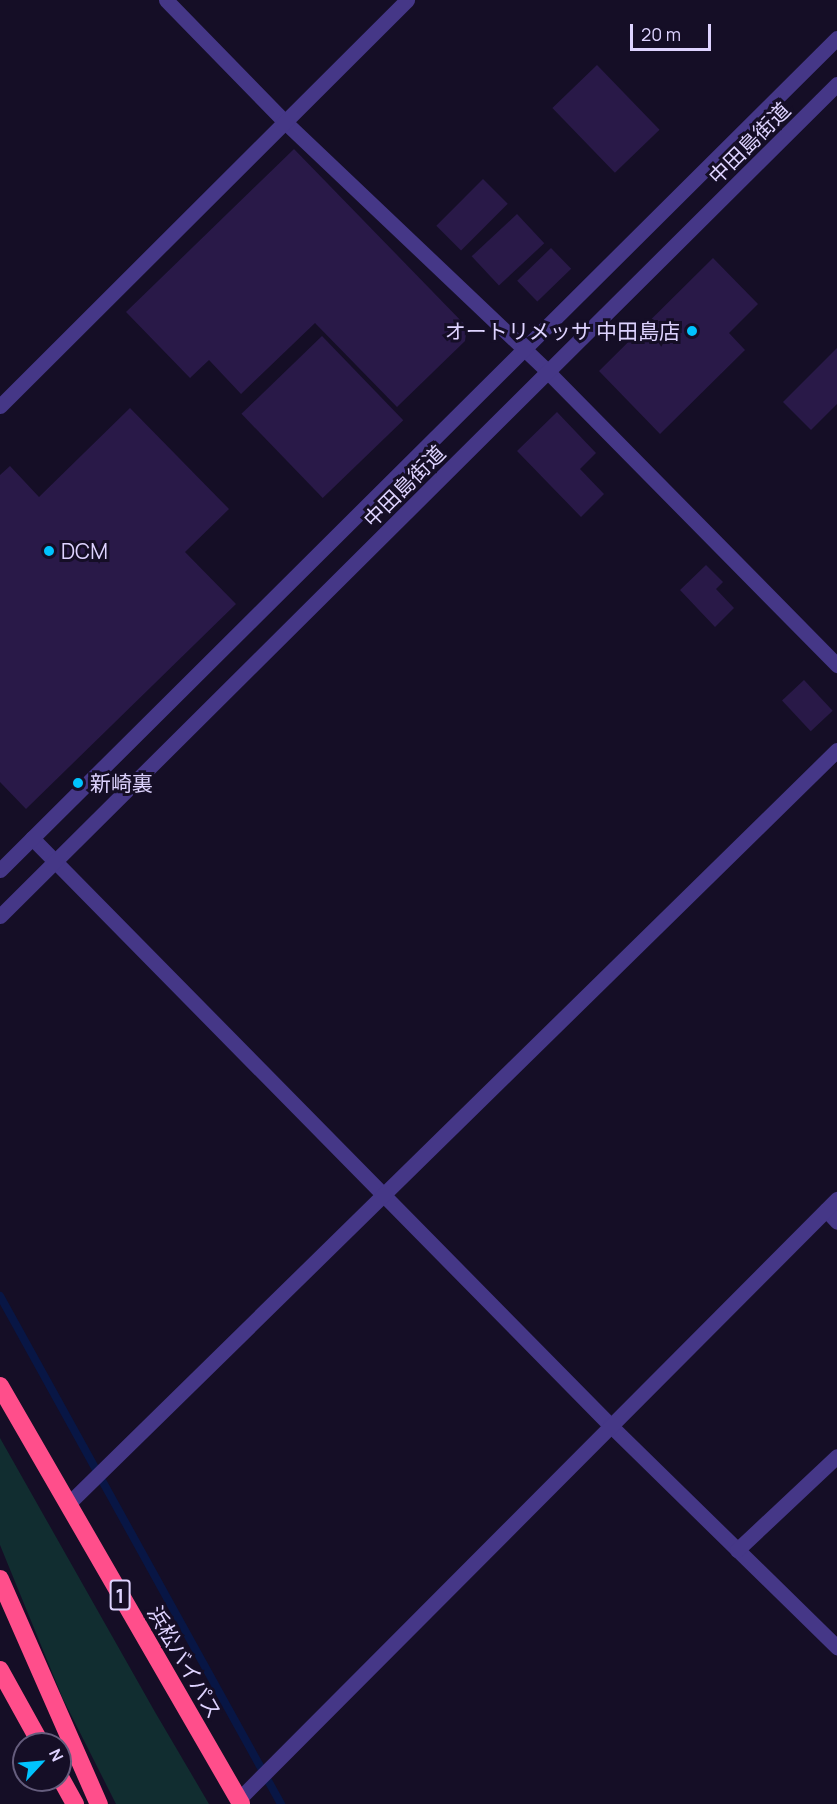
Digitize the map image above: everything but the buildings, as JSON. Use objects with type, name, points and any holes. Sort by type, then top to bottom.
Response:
[{"type":"highway","name":"浜松バイパス","points":[[0,1386],[243,1797]]},
{"type":"highway","points":[[0,1579],[99,1804]]},
{"type":"highway","points":[[0,1670],[34,1732]]},
{"type":"street","points":[[166,0],[285,122],[548,372],[837,665]]},
{"type":"street","points":[[0,406],[407,0]]},
{"type":"street","name":"中田島街道","points":[[0,870],[837,38]]},
{"type":"street","name":"中田島街道","points":[[0,916],[837,84]]},
{"type":"street","points":[[68,1504],[837,750]]},
{"type":"street","points":[[32,838],[610,1425],[837,1647]]},
{"type":"street","points":[[243,1797],[831,1205],[837,1222]]},
{"type":"street","points":[[737,1550],[837,1456]]},
{"type":"green space","points":[[0,1438],[209,1804],[116,1804],[63,1699],[0,1545]]},
{"type":"waterway","points":[[0,1296],[281,1804]]},
{"type":"place","name":"オートリメッサ 中田島店","points":[[692,331]]},
{"type":"place","name":"DCM","points":[[49,551]]},
{"type":"place","name":"新崎裏","points":[[78,783]]}]
